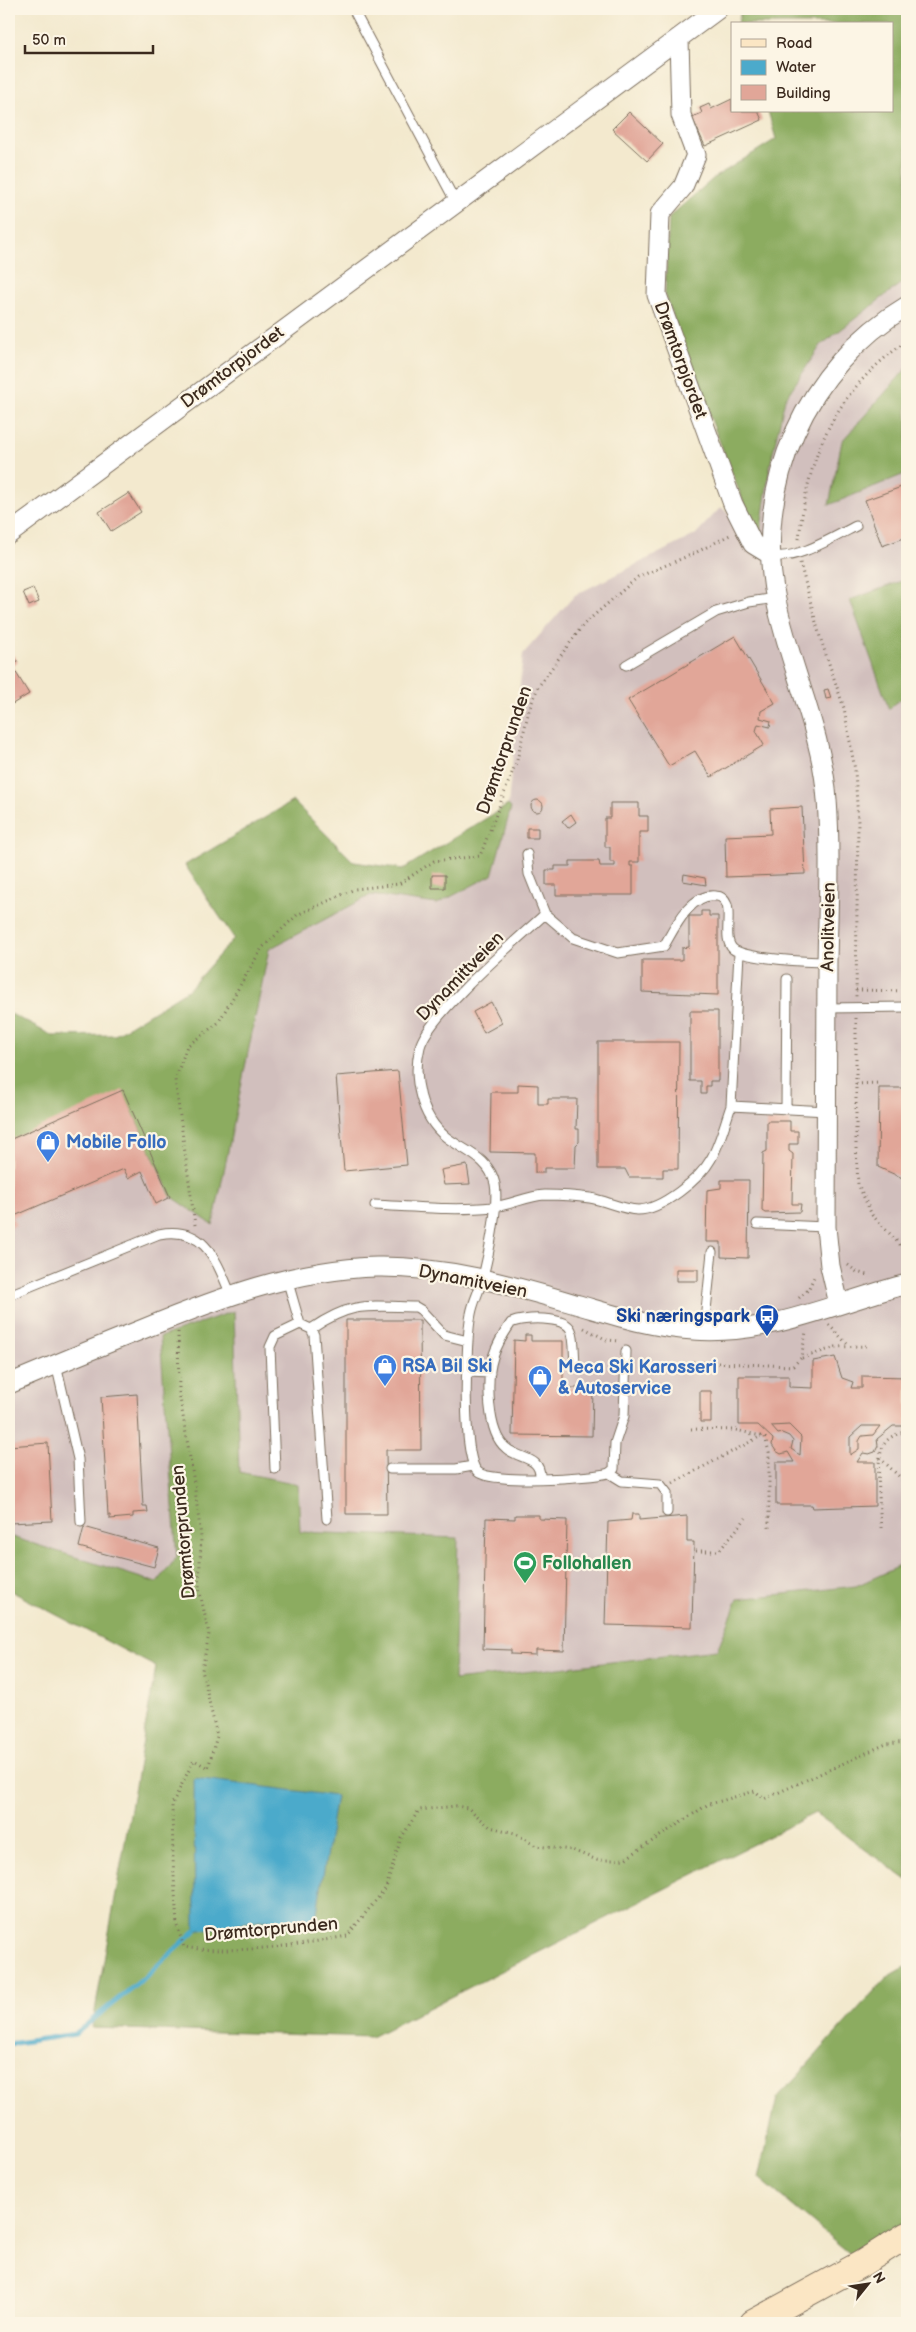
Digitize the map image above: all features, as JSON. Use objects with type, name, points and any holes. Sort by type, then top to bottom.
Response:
[{"type":"main road","points":[[753,2323],[853,2269],[907,2235]]},
{"type":"street","name":"Drømtorpjordet","points":[[9,534],[455,201],[718,9]]},
{"type":"street","name":"Drømtorpjordet","points":[[679,39],[681,115],[696,155],[683,187],[660,214],[657,295],[733,504],[753,544],[771,555]]},
{"type":"street","name":"Anolitveien","points":[[839,1304],[829,1260],[826,1227],[828,824],[824,771],[807,699],[776,598],[771,555],[773,517],[780,473],[792,437],[807,406],[824,380],[849,352],[876,328],[907,306]]},
{"type":"street","name":"Dynamitveien","points":[[9,1384],[177,1314],[287,1278],[332,1270],[378,1267],[433,1270],[482,1279],[649,1324],[704,1330],[804,1324],[839,1304],[907,1284]]},
{"type":"lane","points":[[353,9],[455,201]]},
{"type":"lane","points":[[771,555],[781,558],[799,553],[856,526]]},
{"type":"lane","points":[[626,665],[716,612],[749,602],[776,598]]},
{"type":"lane","points":[[527,854],[529,874],[545,914],[573,938],[618,953],[664,946],[691,906],[700,899],[717,896],[723,898],[727,906],[729,944],[739,953],[755,957],[827,962]]},
{"type":"lane","name":"Dynamittveien","points":[[473,1466],[468,1438],[468,1342],[471,1313],[482,1279],[496,1207],[494,1181],[483,1161],[447,1137],[428,1116],[417,1080],[420,1047],[425,1035],[448,1007],[545,914]]},
{"type":"lane","points":[[375,1205],[472,1209],[496,1207],[545,1195],[591,1198],[620,1207],[638,1210],[660,1205],[705,1167],[711,1159],[731,1106],[739,953]]},
{"type":"lane","points":[[786,1108],[787,979]]},
{"type":"lane","points":[[828,1008],[907,1007]]},
{"type":"lane","points":[[731,1106],[827,1111]]},
{"type":"lane","points":[[757,1224],[826,1227]]},
{"type":"lane","points":[[9,1295],[159,1234],[180,1232],[196,1238],[213,1256],[231,1295]]},
{"type":"lane","points":[[704,1330],[712,1252]]},
{"type":"lane","points":[[287,1278],[300,1324],[311,1329]]},
{"type":"lane","points":[[311,1329],[347,1309],[360,1306],[416,1306],[444,1335],[468,1342]]},
{"type":"lane","points":[[540,1478],[538,1465],[532,1460],[505,1448],[495,1436],[490,1416],[490,1373],[493,1358],[503,1335],[511,1323],[530,1318],[568,1326],[571,1331],[574,1365]]},
{"type":"lane","points":[[275,1469],[270,1347],[276,1336],[300,1324]]},
{"type":"lane","points":[[311,1329],[314,1340],[327,1519]]},
{"type":"lane","points":[[609,1474],[614,1469],[615,1443],[624,1416],[626,1346]]},
{"type":"lane","points":[[56,1364],[78,1459],[82,1522]]},
{"type":"lane","points":[[468,1372],[490,1373]]},
{"type":"lane","points":[[390,1469],[456,1469],[473,1466],[477,1472],[485,1476],[511,1479],[609,1474],[622,1481],[655,1483],[664,1488],[667,1493],[667,1512]]},
{"type":"path","points":[[907,341],[881,361],[857,386],[838,412],[824,436],[807,484],[802,506],[799,553],[818,631],[844,708],[855,770],[858,822],[856,990],[858,1184],[872,1215],[907,1252]]},
{"type":"path","name":"Drømtorprunden","points":[[196,1238],[190,1180],[175,1080],[187,1046],[218,1023],[262,948],[297,916],[355,889],[399,884],[434,861],[480,856],[518,760],[529,710],[538,687],[583,625],[638,577],[695,553],[744,527]]},
{"type":"path","points":[[856,990],[907,991]]},
{"type":"path","points":[[856,1084],[879,1084]]},
{"type":"path","name":"Drømtorprunden","points":[[177,1314],[179,1392],[201,1537],[199,1588],[209,1634],[202,1670],[217,1736],[208,1768],[194,1760],[172,1804],[172,1859],[177,1926],[184,1947],[206,1951],[309,1943],[347,1936],[386,1888],[401,1838],[419,1810],[456,1806],[468,1808],[490,1828],[515,1833],[536,1846],[572,1850],[597,1860],[625,1859],[707,1805],[755,1791],[764,1799],[886,1744],[907,1742]]},
{"type":"path","points":[[693,1362],[788,1366],[797,1364],[801,1358],[804,1324]]},
{"type":"path","points":[[829,1325],[849,1346]]},
{"type":"path","points":[[568,1326],[592,1331],[607,1340],[626,1346]]},
{"type":"path","points":[[801,1358],[815,1352],[849,1346],[866,1346]]},
{"type":"path","points":[[691,1429],[736,1430],[763,1435]]},
{"type":"path","points":[[880,1528],[880,1458],[887,1440],[900,1433],[907,1432]]},
{"type":"path","points":[[664,1488],[763,1435]]},
{"type":"path","points":[[763,1435],[769,1452],[769,1529]]},
{"type":"path","points":[[880,1458],[907,1484]]},
{"type":"path","points":[[696,1551],[719,1551],[746,1518]]},
{"type":"shaded area","name":"Ski næringspark","points":[[907,282],[907,1563],[856,1586],[738,1599],[717,1650],[454,1680],[458,1538],[300,1532],[298,1485],[239,1472],[234,1311],[160,1337],[177,1557],[157,1584],[9,1536],[9,1141],[123,1091],[171,1196],[213,1224],[269,949],[371,895],[437,904],[492,875],[511,809],[508,805],[523,654],[575,595],[695,535],[721,507],[758,542],[770,466],[785,399],[821,345],[900,284]]},
{"type":"green space","points":[[741,9],[907,9],[907,282],[900,284],[821,345],[785,399],[770,466],[759,542],[687,358],[665,294],[669,217],[715,177],[776,139],[768,112],[894,112],[894,22],[738,22]]},
{"type":"green space","points":[[907,368],[907,473],[829,505],[842,441]]},
{"type":"green space","points":[[907,579],[907,693],[889,709],[850,600]]},
{"type":"green space","points":[[293,801],[354,862],[403,869],[508,805],[511,808],[492,875],[437,904],[371,895],[269,949],[213,1225],[171,1196],[123,1091],[9,1141],[9,1013],[53,1036],[115,1035],[189,989],[234,938],[185,865]]},
{"type":"green space","points":[[234,1311],[239,1472],[298,1484],[300,1532],[458,1538],[454,1680],[717,1650],[738,1599],[856,1586],[907,1563],[907,1880],[815,1813],[371,2037],[92,2028],[156,1667],[9,1590],[9,1536],[157,1583],[177,1557],[160,1337]]},
{"type":"green space","points":[[907,1966],[907,2245],[866,2267],[759,2178],[777,2098],[886,1978]]},
{"type":"water","points":[[194,1778],[336,1796],[315,1925],[259,1920],[195,1931]]},
{"type":"building","points":[[731,99],[731,112],[758,112],[762,120],[705,146],[692,117],[702,113],[700,108],[709,104],[711,109]]},
{"type":"building","points":[[629,112],[663,144],[647,161],[612,129]]},
{"type":"building","points":[[907,485],[907,537],[882,546],[865,500]]},
{"type":"building","points":[[129,493],[141,512],[111,531],[99,512]]},
{"type":"building","points":[[33,588],[39,602],[29,606],[23,592]]},
{"type":"building","points":[[735,636],[775,703],[761,711],[760,718],[771,721],[770,727],[758,724],[756,731],[764,745],[711,777],[695,751],[669,766],[628,700]]},
{"type":"building","points":[[13,655],[18,662],[12,666],[29,694],[9,706],[9,658]]},
{"type":"building","points":[[828,689],[831,698],[826,699],[824,690]]},
{"type":"building","points":[[535,800],[539,800],[543,806],[539,812],[535,812],[531,808],[531,804]]},
{"type":"building","points":[[610,803],[639,803],[639,816],[648,816],[648,832],[639,832],[639,862],[630,862],[630,866],[633,866],[633,895],[556,895],[556,885],[546,885],[546,870],[555,870],[555,866],[570,866],[570,861],[599,861],[600,866],[615,866],[615,862],[610,862],[610,847],[605,847],[605,818],[610,818]]},
{"type":"building","points":[[802,807],[805,874],[726,877],[725,836],[771,834],[770,809]]},
{"type":"building","points":[[571,814],[576,822],[568,828],[562,821]]},
{"type":"building","points":[[527,828],[538,828],[538,838],[527,838]]},
{"type":"building","points":[[684,874],[705,878],[706,885],[683,881]]},
{"type":"building","points":[[432,875],[445,875],[445,888],[432,888]]},
{"type":"building","points":[[701,911],[709,911],[709,916],[718,916],[718,995],[642,992],[642,960],[682,960],[682,948],[689,947],[689,916],[701,916]]},
{"type":"building","points":[[491,1002],[502,1023],[484,1033],[473,1012]]},
{"type":"building","points":[[690,1011],[718,1011],[718,1081],[710,1081],[710,1086],[706,1086],[706,1094],[701,1094],[701,1081],[690,1081]]},
{"type":"building","points":[[598,1042],[679,1042],[678,1169],[663,1169],[663,1177],[629,1177],[625,1169],[598,1169]]},
{"type":"building","points":[[398,1071],[407,1165],[344,1171],[336,1076]]},
{"type":"building","points":[[518,1084],[538,1085],[538,1104],[548,1104],[548,1099],[577,1099],[576,1129],[579,1129],[579,1142],[576,1145],[575,1168],[544,1168],[544,1173],[535,1173],[535,1153],[490,1152],[491,1092],[518,1092]]},
{"type":"building","points":[[879,1088],[907,1088],[907,1180],[878,1167]]},
{"type":"building","points":[[123,1090],[170,1197],[156,1204],[142,1171],[128,1178],[124,1169],[12,1217],[16,1225],[9,1228],[9,1140]]},
{"type":"building","points":[[767,1121],[790,1121],[790,1131],[798,1131],[798,1144],[789,1144],[789,1151],[793,1154],[792,1204],[801,1204],[800,1212],[765,1213],[762,1211],[763,1153],[767,1151]]},
{"type":"building","points":[[467,1165],[470,1184],[444,1185],[441,1170]]},
{"type":"building","points":[[721,1180],[749,1180],[748,1258],[721,1257],[721,1242],[706,1242],[707,1190],[721,1188]]},
{"type":"building","points":[[676,1269],[698,1269],[698,1281],[676,1281]]},
{"type":"building","points":[[346,1320],[420,1320],[421,1450],[386,1450],[387,1514],[346,1514]]},
{"type":"building","points":[[525,1335],[531,1335],[531,1341],[563,1341],[563,1388],[593,1388],[592,1436],[512,1435],[514,1340],[525,1341]]},
{"type":"building","points":[[835,1357],[842,1378],[853,1382],[851,1388],[862,1388],[862,1376],[907,1377],[907,1426],[893,1426],[877,1439],[878,1446],[875,1452],[863,1453],[857,1462],[875,1462],[875,1506],[813,1508],[812,1505],[776,1505],[776,1462],[794,1462],[788,1452],[781,1454],[776,1451],[772,1445],[773,1439],[758,1425],[739,1425],[739,1376],[789,1376],[789,1387],[813,1388],[813,1361]],"holes":[[[789,1425],[801,1437],[800,1455],[791,1449],[793,1441],[789,1436],[782,1433],[778,1434],[771,1426]],[[862,1426],[880,1426],[873,1435],[862,1436],[859,1441],[859,1449],[850,1455],[850,1437]]]},
{"type":"building","points":[[700,1391],[711,1391],[711,1422],[700,1422]]},
{"type":"building","points":[[137,1394],[143,1506],[147,1506],[148,1512],[133,1513],[133,1517],[110,1519],[110,1515],[108,1515],[101,1397]]},
{"type":"building","points":[[48,1443],[52,1521],[9,1523],[9,1446]]},
{"type":"building","points":[[632,1514],[639,1514],[639,1520],[687,1516],[687,1542],[694,1542],[692,1627],[605,1625],[608,1522],[631,1520]]},
{"type":"building","name":"Follohallen","points":[[515,1515],[539,1515],[539,1519],[567,1520],[564,1651],[536,1650],[536,1655],[511,1654],[511,1650],[483,1649],[486,1518],[515,1519]]},
{"type":"building","points":[[84,1527],[159,1548],[154,1567],[79,1547]]},
{"type":"waterway","points":[[9,2044],[75,2034],[143,1979],[195,1931]]},
{"type":"place","name":"Mobile Follo","points":[[48,1163]]},
{"type":"place","name":"Ski næringspark","points":[[767,1337]]},
{"type":"place","name":"RSA Bil Ski","points":[[385,1387]]},
{"type":"place","name":"Meca Ski Karosseri & Autoservice","points":[[540,1398]]},
{"type":"place","name":"Follohallen","points":[[525,1584]]}]
